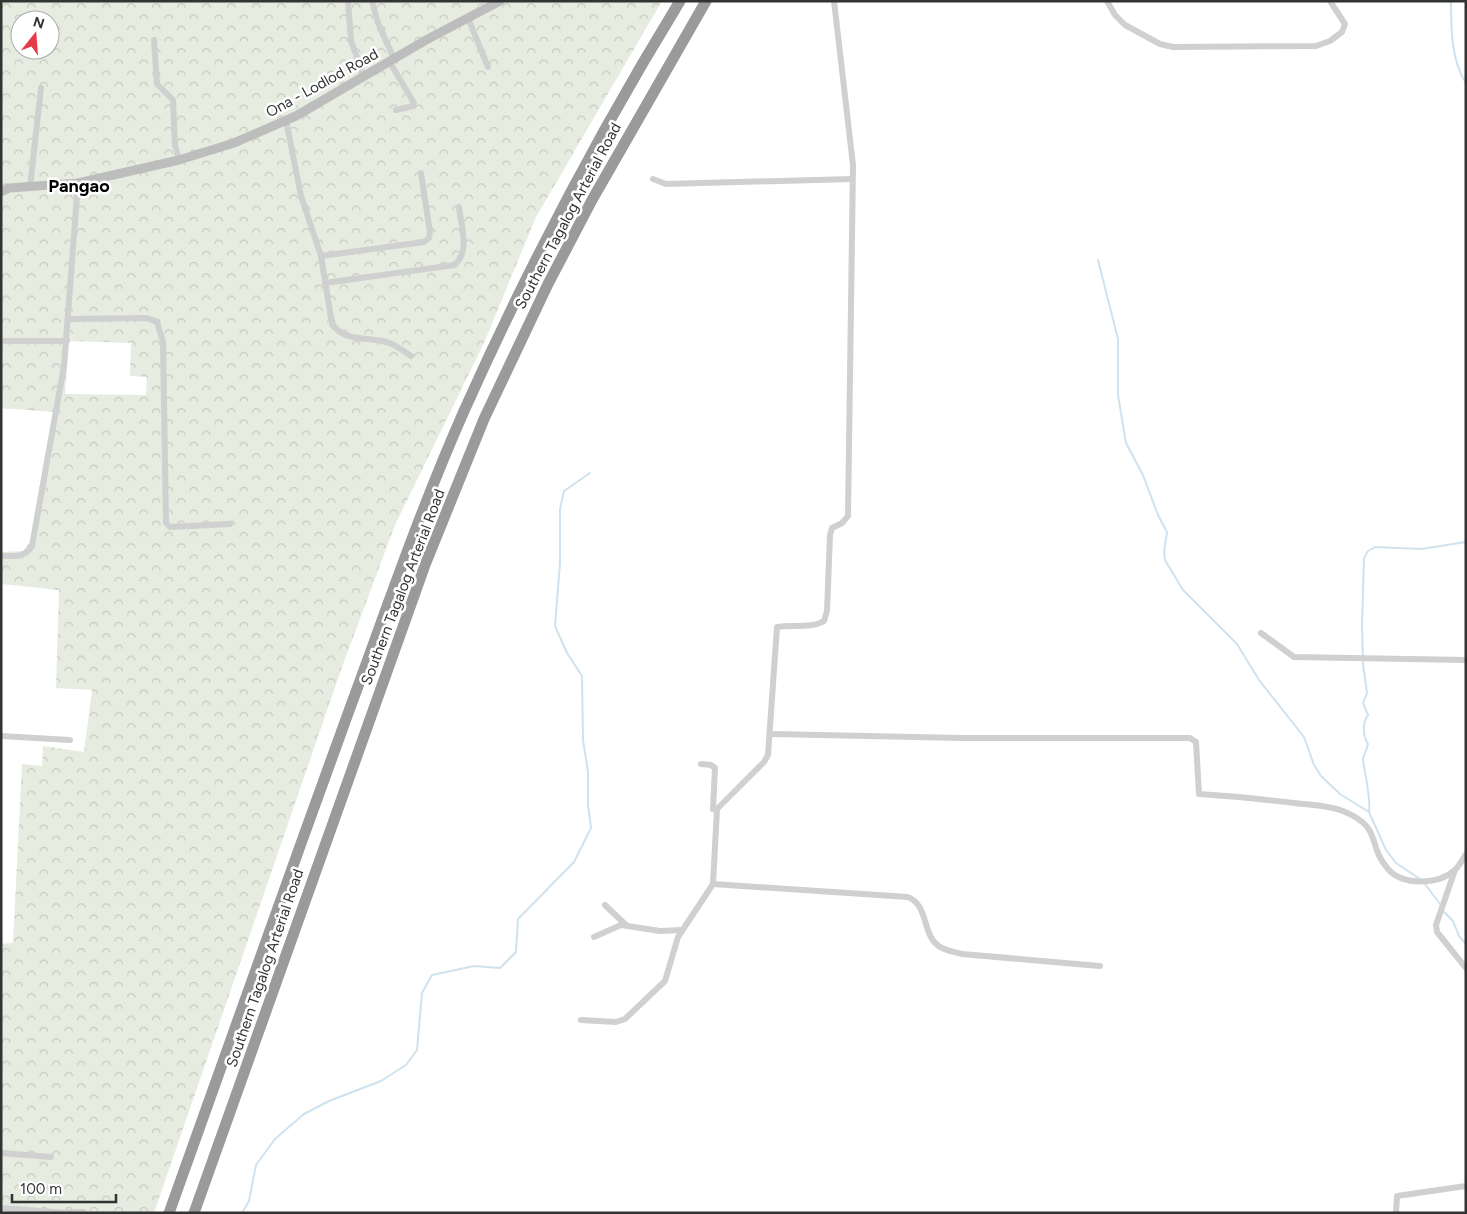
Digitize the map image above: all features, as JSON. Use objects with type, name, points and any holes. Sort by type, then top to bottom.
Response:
[{"type":"highway","name":"Southern Tagalog Arterial Road","points":[[169,1213],[405,558],[464,412],[528,276],[572,190],[616,109],[680,1]]},
{"type":"highway","name":"Southern Tagalog Arterial Road","points":[[194,1213],[425,565],[484,419],[548,284],[592,200],[706,1]]},
{"type":"main road","name":"Ona - Lodlod Road","points":[[1,192],[9,188],[78,183],[179,160],[234,142],[286,120],[500,1]]},
{"type":"street","points":[[348,1],[352,41],[364,76]]},
{"type":"street","points":[[372,1],[392,60],[414,103],[413,106],[396,110]]},
{"type":"street","points":[[582,1020],[607,1022],[625,1019],[655,992],[669,974],[676,943],[682,930],[713,884],[717,809],[721,802],[764,762],[768,754],[771,734],[777,627],[790,624],[818,625],[824,621],[827,611],[830,535],[832,528],[842,523],[848,516],[852,179],[834,1]]},
{"type":"street","points":[[1107,1],[1115,15],[1125,25],[1165,46],[1247,47],[1316,46],[1330,41],[1342,32],[1345,24],[1330,1]]},
{"type":"street","points":[[468,18],[488,67]]},
{"type":"street","points":[[154,40],[157,84],[173,100],[175,145],[179,160]]},
{"type":"street","points":[[30,187],[41,88]]},
{"type":"street","points":[[286,120],[301,196],[321,256],[332,324],[336,332],[392,344],[411,356]]},
{"type":"street","points":[[321,256],[424,242],[429,238],[430,232],[421,173]]},
{"type":"street","points":[[653,179],[666,184],[852,179]]},
{"type":"street","points":[[1,556],[23,555],[32,546],[67,341],[78,183]]},
{"type":"street","points":[[326,283],[454,265],[462,259],[464,250],[459,207]]},
{"type":"street","points":[[68,319],[147,318],[157,322],[163,342],[166,524],[170,526],[230,524]]},
{"type":"street","points":[[1,341],[67,341]]},
{"type":"street","points":[[1261,633],[1294,657],[1466,660]]},
{"type":"street","points":[[771,734],[962,738],[1190,738],[1196,742],[1199,794],[1253,797],[1342,811],[1362,821],[1369,828],[1386,867],[1393,874],[1415,882],[1428,881],[1455,870]]},
{"type":"street","points":[[1,736],[70,740]]},
{"type":"street","points":[[701,764],[711,765],[715,768],[713,809],[717,809]]},
{"type":"street","points":[[1466,854],[1455,870],[1438,915],[1437,932],[1466,968]]},
{"type":"street","points":[[713,884],[908,897],[920,904],[930,934],[941,948],[962,954],[1100,966]]},
{"type":"street","points":[[605,906],[626,926]]},
{"type":"street","points":[[594,937],[615,926],[660,931],[682,930]]},
{"type":"street","points":[[1,1153],[51,1157]]},
{"type":"street","points":[[1396,1213],[1397,1196],[1466,1186]]},
{"type":"street","points":[[1,1208],[84,1212]]},
{"type":"green space","points":[[1,1],[662,1],[536,217],[484,343],[395,525],[342,667],[154,1213],[1,1213],[1,944],[13,943],[22,764],[42,766],[43,746],[84,752],[92,690],[56,688],[59,590],[1,584],[1,552],[23,551],[30,542],[53,412],[1,408]],"holes":[[[69,341],[131,343],[130,376],[147,377],[146,395],[65,394]]]},
{"type":"waterway","points":[[1451,1],[1452,33],[1457,65],[1466,83]]},
{"type":"waterway","points":[[1098,260],[1118,339],[1118,395],[1126,443],[1143,475],[1158,515],[1167,532],[1164,552],[1165,560],[1183,590],[1237,644],[1259,680],[1304,737],[1314,765],[1321,776],[1340,794],[1369,812],[1386,850],[1396,863],[1420,879]]},
{"type":"waterway","points":[[242,1213],[249,1201],[256,1165],[275,1139],[304,1114],[329,1101],[381,1081],[406,1065],[417,1050],[422,993],[432,975],[474,966],[500,968],[516,952],[518,919],[574,862],[591,828],[588,805],[588,772],[583,740],[582,676],[567,653],[555,626],[560,563],[560,509],[564,491],[590,473]]},
{"type":"waterway","points":[[1369,812],[1369,793],[1363,760],[1368,744],[1364,729],[1368,715],[1363,703],[1367,693],[1363,664],[1362,626],[1364,558],[1368,551],[1375,547],[1421,549],[1466,542]]},
{"type":"waterway","points":[[1425,884],[1440,904]]},
{"type":"waterway","points":[[1443,911],[1453,921],[1459,936],[1466,944]]},
{"type":"district","name":"Pangao","points":[[79,186]]}]
